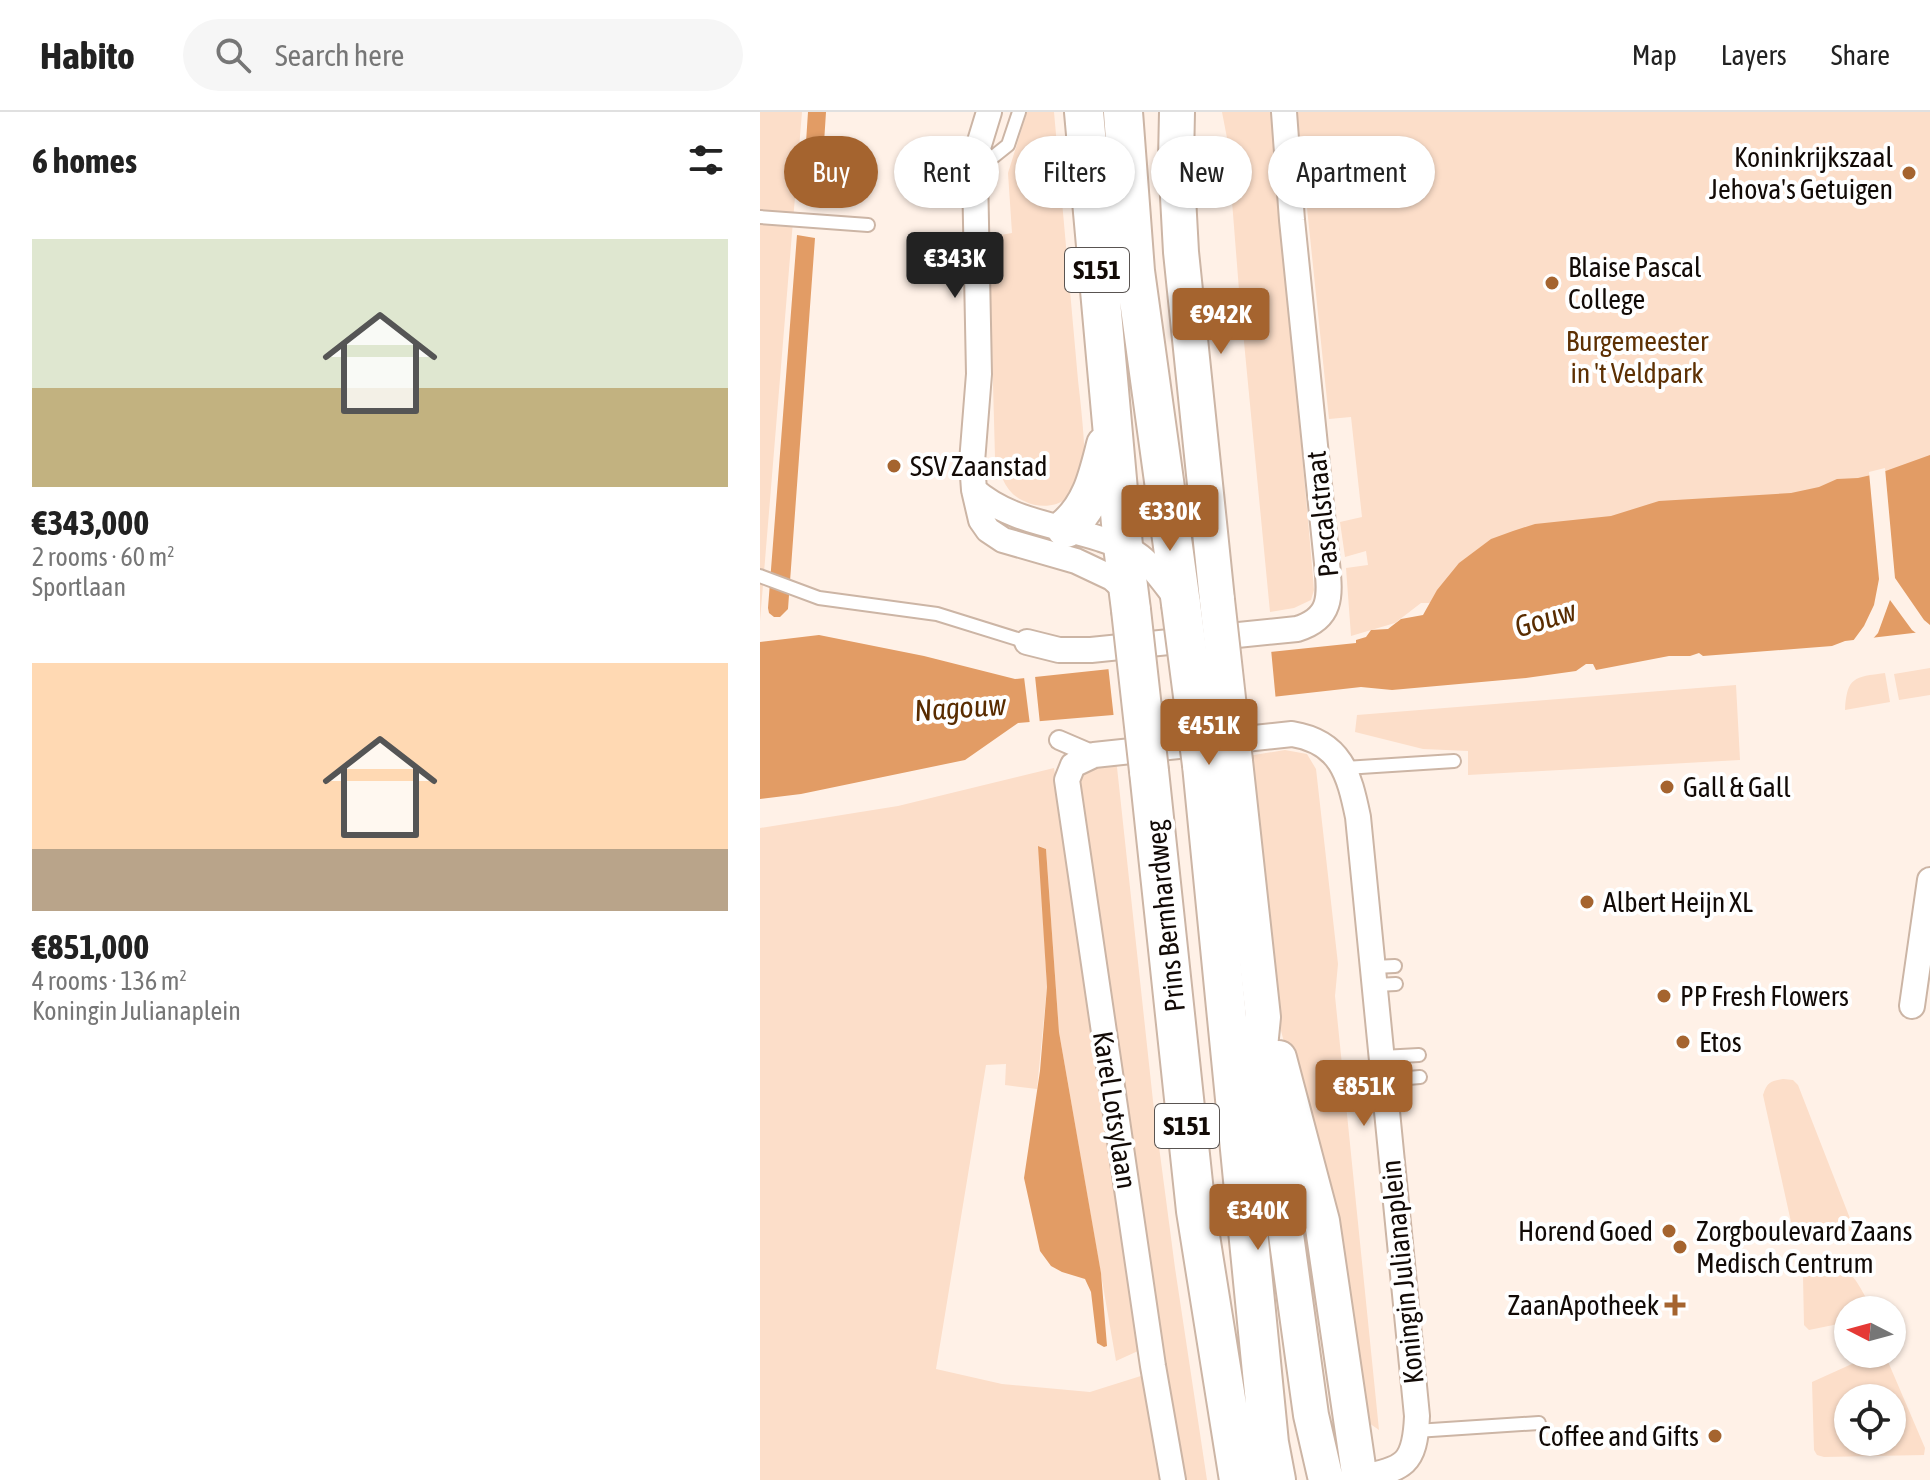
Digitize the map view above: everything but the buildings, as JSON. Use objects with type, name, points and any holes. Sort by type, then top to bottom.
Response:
[{"type":"main road","name":"Prins Bernhardweg","points":[[1084,112],[1123,546],[1196,1211],[1239,1480]]},
{"type":"main road","name":"Prins Bernhardweg","points":[[1123,112],[1135,271],[1199,602],[1218,763],[1266,1412],[1276,1480]]},
{"type":"main road","points":[[1177,112],[1176,160],[1199,602]]},
{"type":"main road","points":[[1066,528],[1089,500],[1112,427]]},
{"type":"main road","points":[[1218,763],[1263,1017],[1275,1042],[1319,1210],[1357,1479]]},
{"type":"main road","points":[[1263,1017],[1260,1047],[1275,1165],[1314,1436],[1326,1480]]},
{"type":"street","points":[[982,136],[989,112]]},
{"type":"street","name":"Pascalstraat","points":[[1027,642],[1059,650],[1091,650],[1297,629],[1320,617],[1327,605],[1330,591],[1284,112]]},
{"type":"street","points":[[976,208],[980,328],[972,462],[981,520],[995,536],[1076,561],[1112,578],[1130,602]]},
{"type":"street","points":[[974,490],[1010,514],[1123,546],[1199,602]]},
{"type":"street","name":"Koningin Julianaplein","points":[[1094,755],[1292,734],[1315,740],[1330,749],[1345,768],[1358,817],[1385,976],[1383,1068],[1416,1431],[1411,1456],[1402,1467],[1357,1479]]},
{"type":"street","points":[[1059,740],[1094,755]]},
{"type":"street","name":"Karel Lotsylaan","points":[[1094,755],[1073,765],[1068,772],[1066,788],[1173,1480]]},
{"type":"street","points":[[1912,1006],[1930,880]]},
{"type":"lane","points":[[999,152],[1008,145],[1019,112]]},
{"type":"lane","points":[[760,217],[868,225]]},
{"type":"lane","points":[[760,576],[819,598],[937,614],[1027,642]]},
{"type":"lane","points":[[1345,768],[1454,761]]},
{"type":"lane","points":[[1383,1068],[1419,1055]]},
{"type":"lane","points":[[1383,1068],[1420,1077]]},
{"type":"lane","points":[[1416,1431],[1539,1423]]},
{"type":"green space","points":[[760,112],[802,112],[800,136],[784,136],[784,208],[794,208],[760,621]]},
{"type":"green space","points":[[1027,112],[1054,112],[1056,136],[1020,136]]},
{"type":"green space","points":[[1222,112],[1273,112],[1275,136],[1268,136],[1268,208],[1280,208],[1314,590],[1311,600],[1294,608],[1270,612],[1233,208],[1252,208],[1252,136],[1227,136]]},
{"type":"green space","name":"Burgemeester in 't Veldpark","points":[[1297,112],[1930,112],[1930,603],[1421,603],[1395,623],[1351,636],[1346,568],[1368,565],[1366,551],[1345,557],[1340,522],[1362,517],[1351,417],[1329,419],[1307,208],[1435,208],[1435,136],[1300,136]]},
{"type":"green space","points":[[1015,151],[1015,208],[1063,208],[1084,470],[1073,493],[1051,505],[1033,504],[1012,493],[995,457],[989,237],[1012,233],[1008,173]]},
{"type":"green space","points":[[1930,668],[1930,695],[1899,700],[1894,674]]},
{"type":"green space","points":[[1885,673],[1890,702],[1845,710],[1848,691],[1854,681]]},
{"type":"green space","points":[[1736,685],[1740,760],[1468,775],[1468,751],[1423,749],[1355,732],[1357,715]]},
{"type":"green space","points":[[1285,750],[1307,754],[1316,769],[1338,964],[1335,996],[1379,1430],[1369,1423],[1363,1409],[1332,1228],[1278,1019],[1248,756]]},
{"type":"green space","points":[[1116,758],[1153,1101],[1207,1480],[1185,1480],[1144,1241],[1075,788],[1091,768]]},
{"type":"green space","points":[[1054,768],[1138,1351],[1116,1361],[1059,1032],[1046,849],[1039,846],[1047,987],[1037,1089],[1005,1085],[1006,1064],[986,1065],[936,1369],[1002,1384],[1090,1392],[1144,1375],[1164,1480],[760,1480],[760,828],[898,806]]},
{"type":"green space","points":[[1793,1080],[1798,1085],[1852,1230],[1837,1234],[1811,1233],[1791,1222],[1763,1095],[1770,1083]]},
{"type":"green space","points":[[1812,1268],[1849,1274],[1865,1296],[1834,1296],[1834,1325],[1809,1330],[1804,1325],[1803,1277]]},
{"type":"green space","points":[[1843,1368],[1891,1368],[1898,1384],[1834,1384],[1834,1456],[1874,1456],[1824,1457],[1814,1450],[1812,1382]]},
{"type":"green space","points":[[1906,1404],[1925,1448],[1924,1455],[1906,1455]]},
{"type":"water","points":[[808,112],[826,112],[824,136],[806,136]]},
{"type":"water","points":[[797,235],[815,238],[788,609],[780,617],[774,617],[768,608]]},
{"type":"water","points":[[1930,455],[1930,631],[1845,641],[1832,646],[1669,656],[1596,670],[1593,664],[1586,664],[1576,671],[1526,678],[1392,690],[1361,687],[1018,723],[965,760],[801,794],[760,799],[760,642],[819,635],[924,656],[1015,679],[1356,643],[1371,630],[1388,629],[1401,619],[1423,615],[1437,590],[1459,563],[1491,539],[1513,531],[1535,524],[1611,516],[1659,501],[1791,493],[1819,487],[1837,479],[1880,473]]},
{"type":"water","points":[[1038,846],[1046,849],[1059,1032],[1101,1273],[1107,1346],[1104,1347],[1097,1343],[1091,1292],[1085,1279],[1051,1266],[1040,1251],[1024,1178],[1040,1071],[1047,987]]},
{"type":"pier","points":[[1885,468],[1895,578],[1930,625],[1930,635],[1920,636],[1912,630],[1890,600],[1878,633],[1870,642],[1850,645],[1874,605],[1879,579],[1869,472]]},
{"type":"pier","points":[[1271,649],[1276,702],[1114,719],[1108,665]]},
{"type":"pier","points":[[1035,676],[1040,724],[1030,725],[1024,677]]},
{"type":"place","name":"Koninkrijkszaal Jehova's Getuigen","points":[[1909,173]]},
{"type":"place","name":"Blaise Pascal College","points":[[1552,283]]},
{"type":"place","name":"SSV Zaanstad","points":[[894,466]]},
{"type":"place","name":"Gall & Gall","points":[[1667,787]]},
{"type":"place","name":"Albert Heijn XL","points":[[1587,902]]},
{"type":"place","name":"PP Fresh Flowers","points":[[1664,996]]},
{"type":"place","name":"Etos","points":[[1683,1042]]},
{"type":"place","name":"Horend Goed","points":[[1669,1231]]},
{"type":"place","name":"Zorgboulevard Zaans Medisch Centrum","points":[[1680,1247]]},
{"type":"place","name":"ZaanApotheek","points":[[1675,1305]]},
{"type":"place","name":"Coffee and Gifts","points":[[1715,1436]]},
{"type":"water label","name":"Gouw","points":[[1545,618]]},
{"type":"water label","name":"Nagouw","points":[[960,707]]}]
